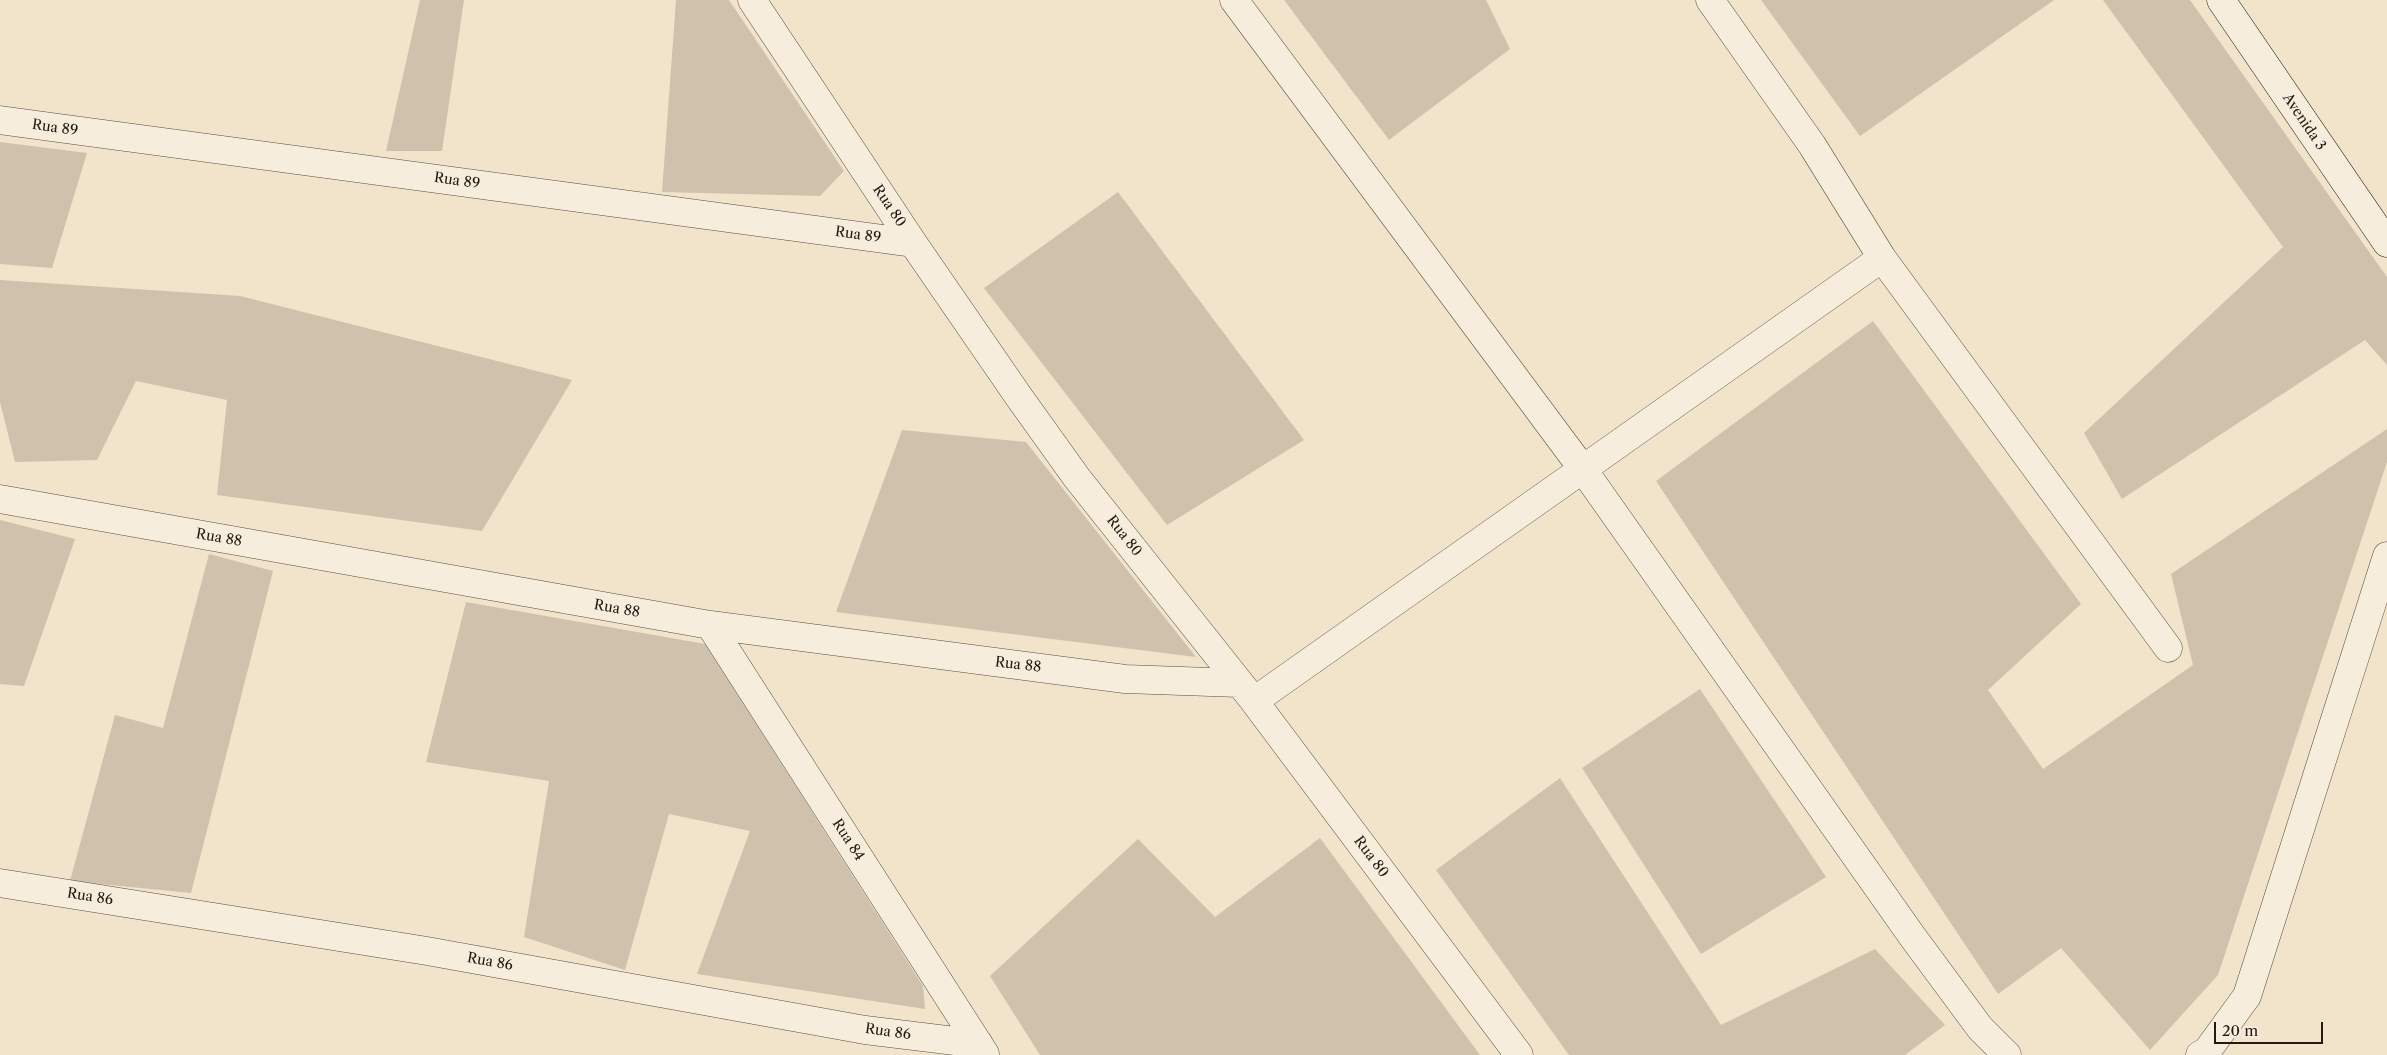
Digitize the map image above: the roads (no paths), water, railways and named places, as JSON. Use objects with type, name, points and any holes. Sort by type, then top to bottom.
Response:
[{"type":"street","name":"Rua 80","points":[[752,0],[913,243],[1077,478],[1247,692],[1519,1055]]},
{"type":"street","points":[[1234,0],[1582,468],[1912,936],[1980,1028],[2007,1055]]},
{"type":"street","points":[[1710,0],[1812,145],[1882,258],[2168,648]]},
{"type":"street","name":"Avenida 3","points":[[2221,0],[2387,243]]},
{"type":"street","name":"Rua 89","points":[[0,120],[913,243]]},
{"type":"street","points":[[1247,692],[1582,468],[1882,258]]},
{"type":"street","name":"Rua 88","points":[[0,499],[710,625],[1125,679],[1247,692]]},
{"type":"street","points":[[2200,1055],[2207,1051],[2247,996],[2387,556]]},
{"type":"street","name":"Rua 84","points":[[710,625],[982,1050]]},
{"type":"street","name":"Rua 86","points":[[0,883],[427,951],[982,1050]]}]
